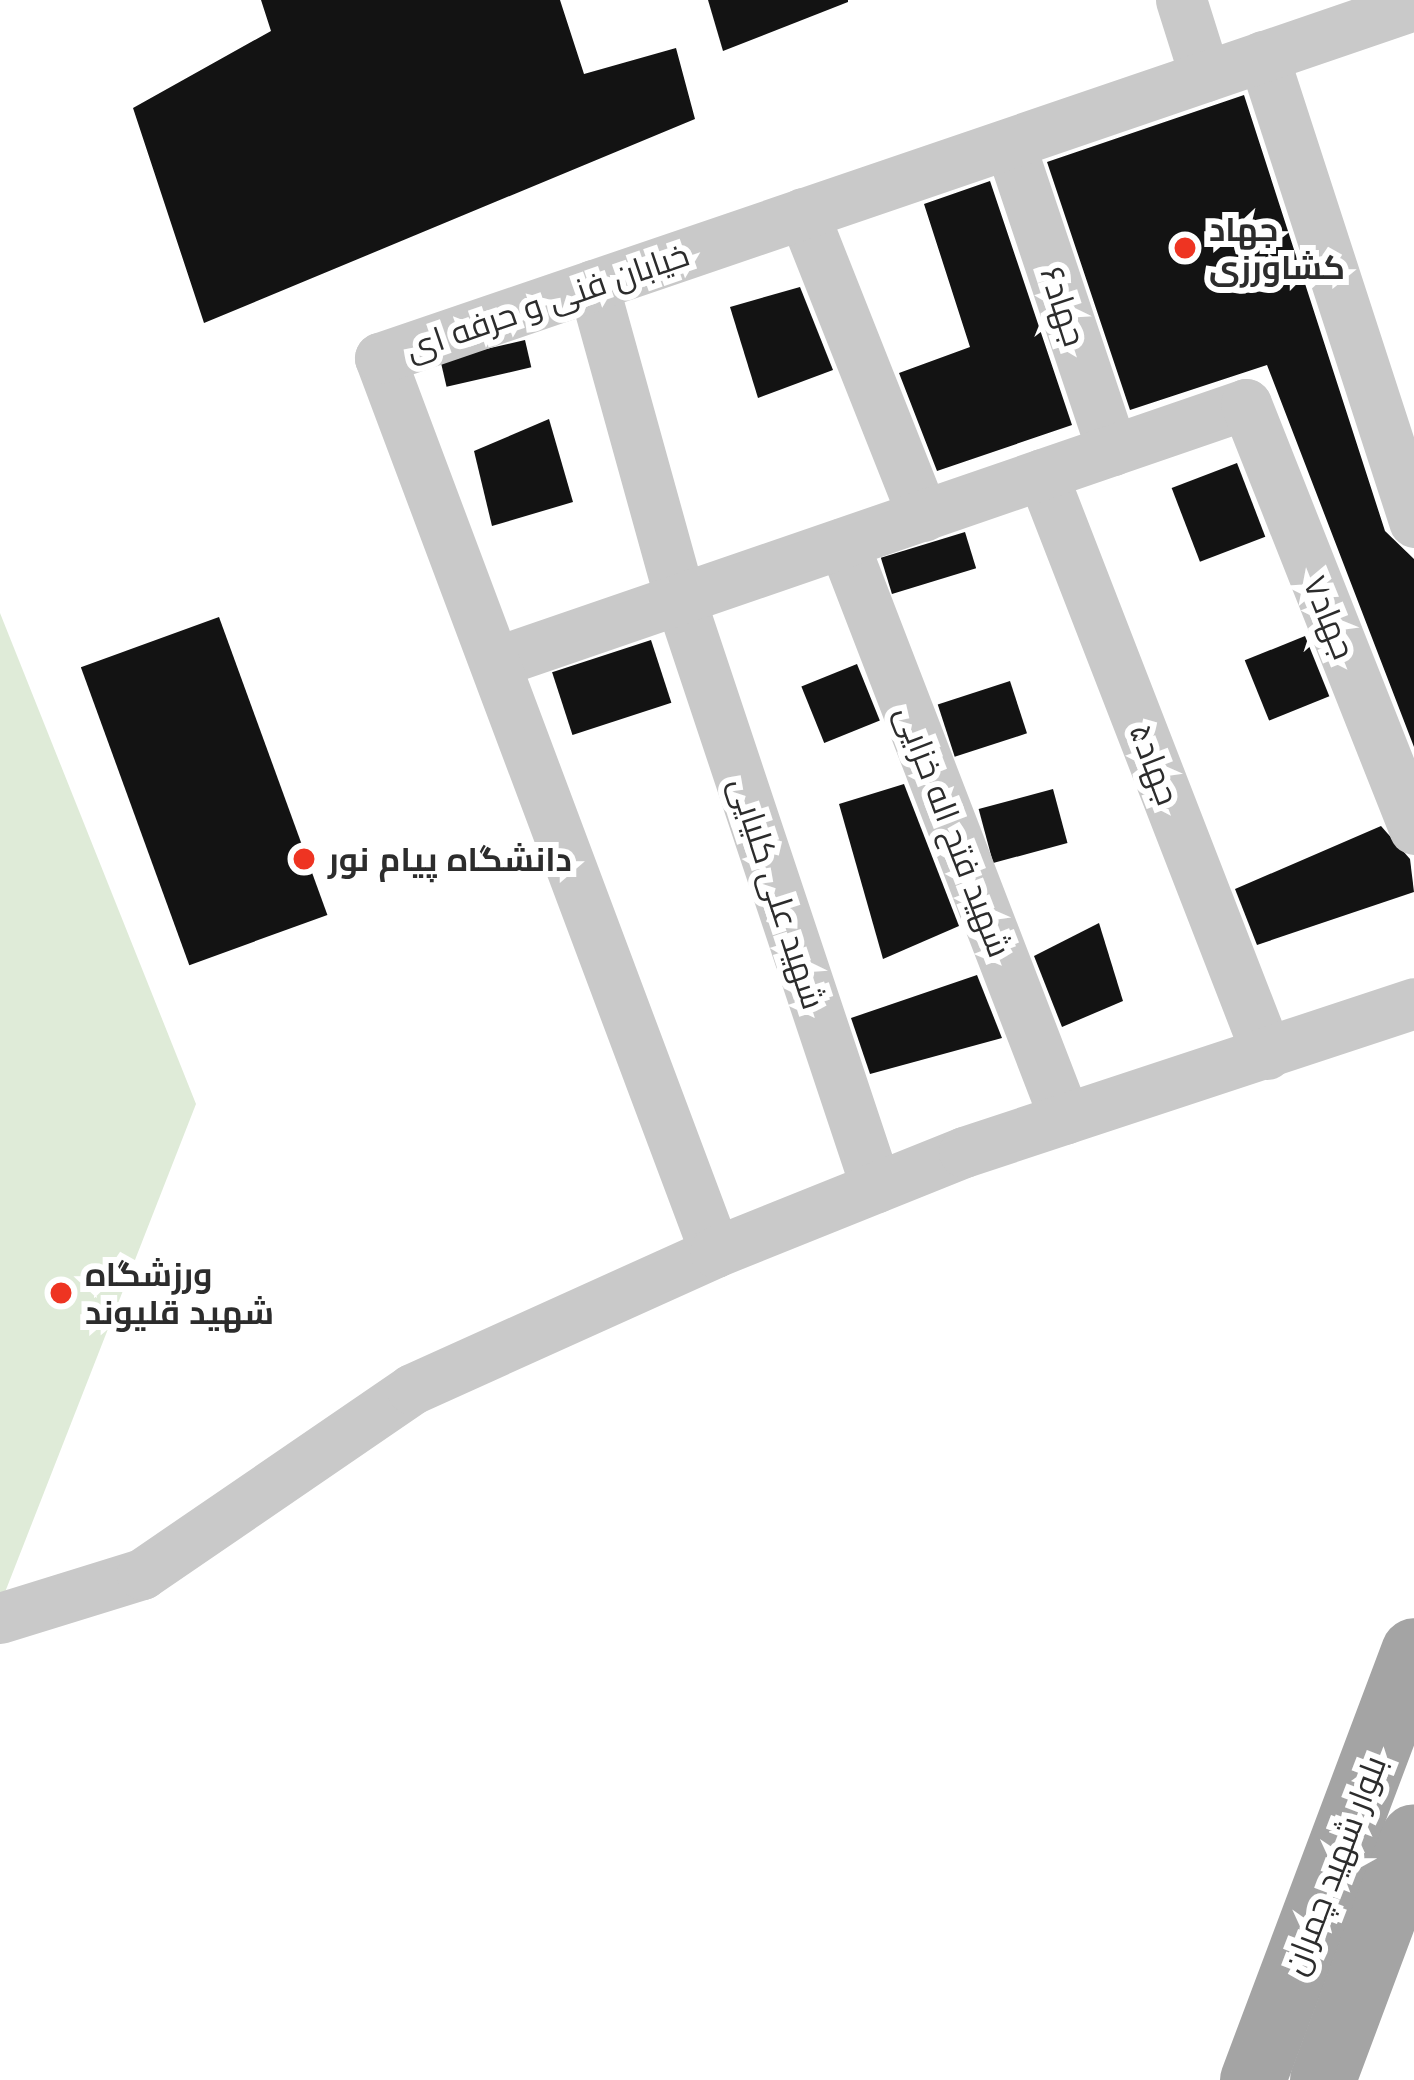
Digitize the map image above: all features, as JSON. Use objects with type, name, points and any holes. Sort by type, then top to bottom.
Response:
[{"type":"main road","name":"بلوار شهید چمران","points":[[1253,2080],[1414,1651]]},
{"type":"main road","name":"بلوار شهید چمران","points":[[1323,2080],[1414,1837]]},
{"type":"street","points":[[1181,0],[1205,76]]},
{"type":"street","name":"خیابان فنی و حرفه ای","points":[[715,1252],[380,358],[1414,4]]},
{"type":"street","points":[[1263,56],[1414,522]]},
{"type":"street","name":"جهاد۶","points":[[1016,163],[1112,450]]},
{"type":"street","points":[[803,213],[923,515]]},
{"type":"street","name":"شهید علی کلیایی","points":[[593,285],[680,599],[876,1187]]},
{"type":"street","name":"جهاد۷","points":[[1112,450],[1246,404],[1414,829]]},
{"type":"street","points":[[496,662],[1112,450]]},
{"type":"street","name":"جهاد۵","points":[[1042,475],[1267,1054]]},
{"type":"street","name":"شهید فتح اله خزایی","points":[[843,543],[1065,1119]]},
{"type":"street","points":[[0,1618],[142,1574],[412,1389],[715,1252],[1065,1119],[1414,1003]]},
{"type":"green space","name":"ورزشگاه شهید قلیوند","points":[[0,613],[196,1104],[0,1605]]},
{"type":"building","points":[[261,0],[560,0],[584,74],[676,48],[695,119],[204,323],[133,108],[271,31]]},
{"type":"building","points":[[708,0],[848,0],[848,2],[723,51]]},
{"type":"building","name":"جهاد کشاورزی","points":[[1244,95],[1385,531],[1414,559],[1414,747],[1267,365],[1130,410],[1047,162]]},
{"type":"building","points":[[990,181],[1072,425],[937,471],[899,373],[970,347],[924,204]]},
{"type":"building","points":[[800,287],[833,370],[758,398],[730,307]]},
{"type":"building","points":[[525,340],[531,367],[447,387],[440,360]]},
{"type":"building","points":[[549,419],[573,502],[492,526],[474,451]]},
{"type":"building","points":[[1237,463],[1265,537],[1200,562],[1172,488]]},
{"type":"building","points":[[965,532],[976,568],[892,594],[881,558]]},
{"type":"building","points":[[219,617],[327,915],[189,965],[81,667]]},
{"type":"building","points":[[1305,636],[1329,696],[1269,721],[1245,660]]},
{"type":"building","points":[[651,640],[671,703],[572,735],[552,672]]},
{"type":"building","points":[[857,664],[880,721],[824,743],[801,686]]},
{"type":"building","points":[[1010,681],[1027,733],[955,757],[938,704]]},
{"type":"building","points":[[904,784],[959,926],[883,959],[839,804]]},
{"type":"building","points":[[1053,789],[1067,843],[993,863],[979,809]]},
{"type":"building","points":[[1381,826],[1410,859],[1414,892],[1257,945],[1235,889]]},
{"type":"building","points":[[1099,923],[1123,1001],[1062,1027],[1034,956]]},
{"type":"building","points":[[977,975],[1002,1038],[870,1074],[851,1018]]},
{"type":"place","name":"جهاد کشاورزی","points":[[1185,248]]},
{"type":"place","name":"دانشگاه پیام نور","points":[[304,859]]},
{"type":"place","name":"ورزشگاه شهید قلیوند","points":[[61,1293]]}]
